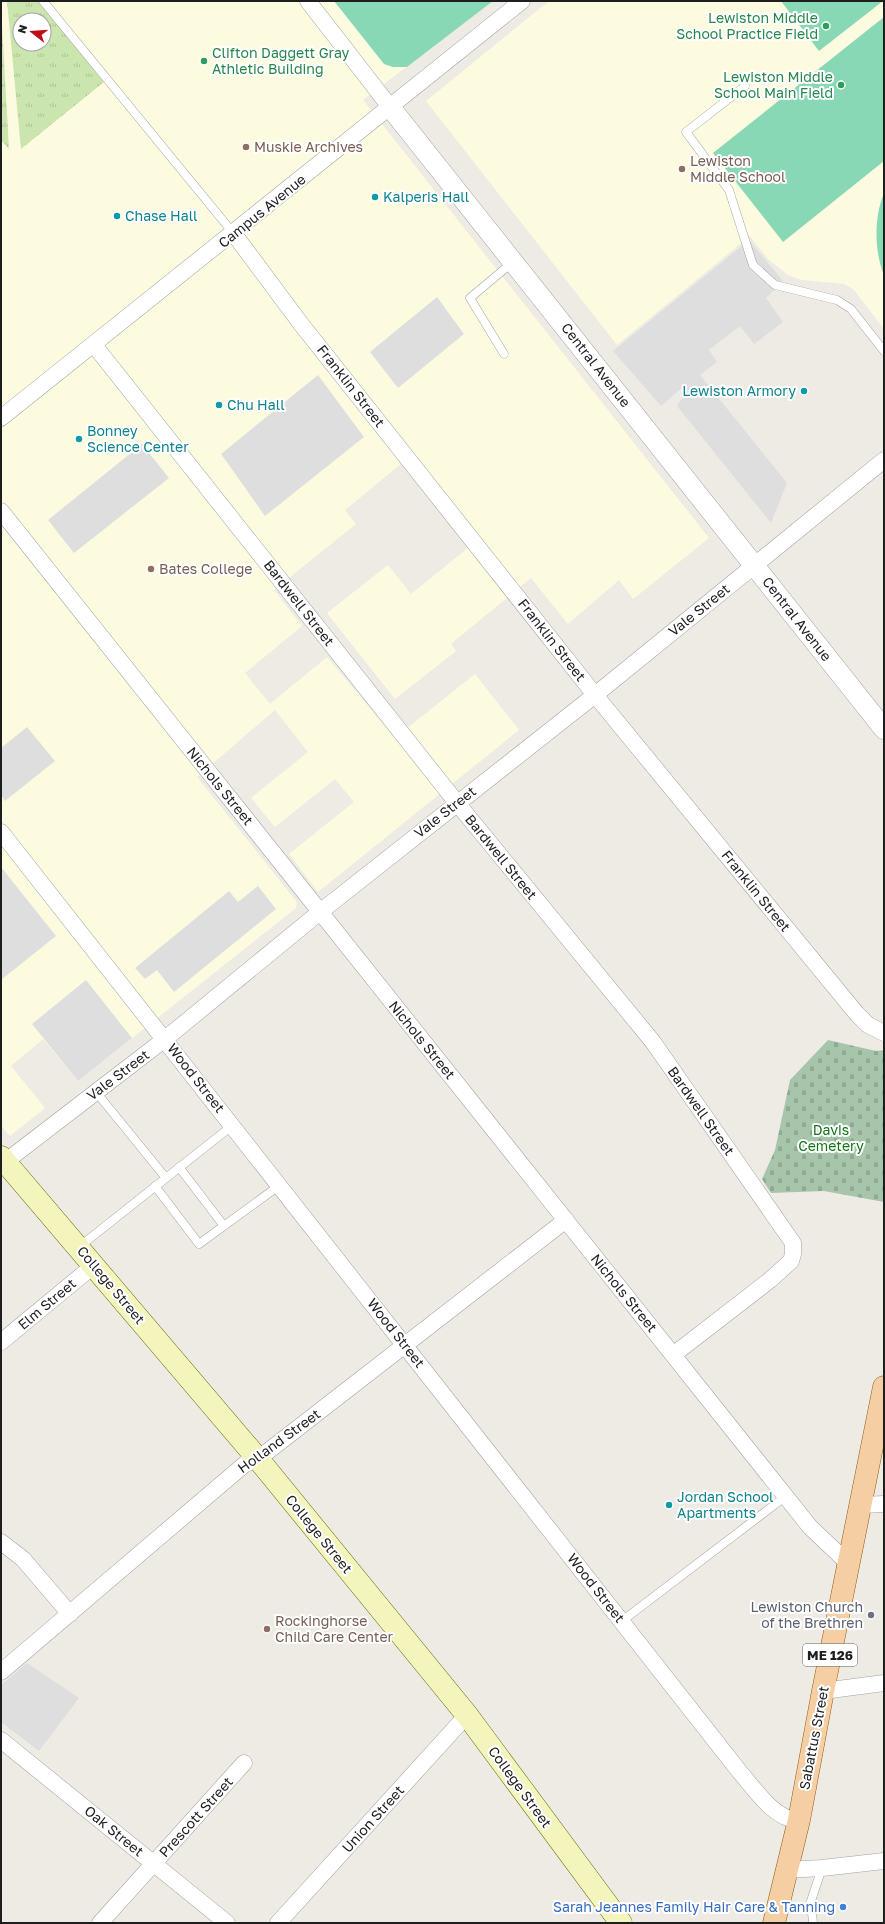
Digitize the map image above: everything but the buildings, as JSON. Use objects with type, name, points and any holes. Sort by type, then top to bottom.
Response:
[{"type":"main road","name":"College Street","points":[[3,1159],[258,1459],[467,1715],[621,1923]]},
{"type":"main road","name":"Sabattus Street","points":[[774,1923],[788,1870],[884,1387]]},
{"type":"street","name":"Central Avenue","points":[[308,1],[390,107],[514,261],[884,729]]},
{"type":"street","name":"Campus Avenue","points":[[1,418],[234,234],[522,1]]},
{"type":"street","name":"Franklin Street","points":[[234,234],[306,329],[595,695],[857,1014],[868,1025],[884,1033]]},
{"type":"street","name":"Bardwell Street","points":[[94,345],[457,803],[653,1042],[793,1243],[794,1254],[791,1261],[770,1280],[673,1355]]},
{"type":"street","name":"Vale Street","points":[[3,1159],[96,1092],[165,1039],[320,912],[595,695],[884,460]]},
{"type":"street","name":"Nichols Street","points":[[1,511],[810,1526],[849,1564]]},
{"type":"street","name":"Wood Street","points":[[1,832],[233,1125],[739,1771],[776,1813],[790,1820],[798,1820]]},
{"type":"street","name":"Holland Street","points":[[1,1672],[245,1464],[258,1459],[406,1346],[566,1220]]},
{"type":"street","name":"Elm Street","points":[[1,1342],[93,1266]]},
{"type":"street","points":[[861,1505],[884,1504]]},
{"type":"street","points":[[1,1542],[23,1559],[70,1614]]},
{"type":"street","points":[[823,1691],[884,1683]]},
{"type":"street","name":"Union Street","points":[[278,1923],[467,1715]]},
{"type":"street","name":"Oak Street","points":[[1,1740],[227,1923]]},
{"type":"street","name":"Prescott Street","points":[[100,1923],[244,1763]]},
{"type":"street","points":[[788,1870],[884,1861]]},
{"type":"lane","points":[[43,1],[234,234]]},
{"type":"lane","points":[[745,86],[686,132],[730,190],[753,265],[775,285],[837,300],[851,308],[884,351]]},
{"type":"lane","points":[[504,354],[470,298],[514,261]]},
{"type":"lane","points":[[96,1092],[166,1178]]},
{"type":"lane","points":[[79,1247],[179,1166],[233,1125]]},
{"type":"lane","points":[[179,1166],[224,1226]]},
{"type":"lane","points":[[155,1186],[199,1244],[280,1185]]},
{"type":"lane","points":[[622,1621],[786,1496]]},
{"type":"lane","points":[[812,1923],[811,1901],[822,1868]]},
{"type":"shaded area","name":"Bates College","points":[[1,1],[493,1],[363,100],[709,538],[633,599],[619,580],[568,624],[531,578],[451,644],[456,651],[395,699],[327,613],[388,565],[411,594],[468,548],[402,463],[345,510],[356,524],[274,590],[302,626],[245,673],[270,704],[327,657],[395,738],[475,674],[519,730],[318,892],[289,854],[354,802],[335,779],[275,827],[251,798],[308,752],[275,710],[197,777],[297,902],[296,908],[78,1081],[43,1039],[11,1066],[45,1108],[10,1136],[1,1126]]},
{"type":"shaded area","name":"Lewiston Middle School","points":[[549,1],[884,1],[884,329],[854,290],[845,284],[802,280],[788,275],[768,259],[750,236],[617,345],[426,101]]},
{"type":"shaded area","points":[[749,240],[783,281],[766,298],[783,322],[754,344],[740,326],[709,350],[717,362],[700,375],[787,483],[771,523],[677,406],[687,390],[684,386],[661,406],[613,351]]},
{"type":"shaded area","points":[[437,297],[464,334],[398,388],[370,352]]},
{"type":"shaded area","points":[[318,375],[364,437],[265,516],[221,454]]},
{"type":"shaded area","points":[[142,444],[169,478],[74,553],[48,520]]},
{"type":"shaded area","points":[[27,727],[55,761],[5,801],[1,795],[1,748]]},
{"type":"shaded area","points":[[1,867],[56,936],[1,980]]},
{"type":"shaded area","points":[[258,886],[276,909],[174,992],[157,970],[145,979],[135,968],[229,891],[238,902]]},
{"type":"shaded area","points":[[86,980],[132,1038],[78,1081],[32,1024]]},
{"type":"shaded area","points":[[27,1663],[79,1698],[39,1751],[1,1722],[1,1685]]},
{"type":"green space","points":[[7,1],[39,1],[48,12],[12,12],[12,52],[52,52],[52,17],[104,82],[21,149]]},
{"type":"green space","points":[[334,1],[493,1],[407,67],[393,67],[384,64]]},
{"type":"green space","name":"Lewiston Middle School Practice Field","points":[[781,1],[883,1],[819,51]]},
{"type":"green space","points":[[1,7],[9,149],[1,140]]},
{"type":"green space","name":"Lewiston Middle School Main Field","points":[[884,17],[884,161],[783,242],[713,153]]},
{"type":"green space","points":[[884,193],[884,275],[878,255],[876,234],[878,213]]},
{"type":"green space","name":"Davis Cemetery","points":[[828,1040],[876,1051],[884,1050],[884,1202],[824,1191],[771,1193],[762,1179],[775,1150],[790,1080]]},
{"type":"place","name":"Lewiston Middle School Practice Field","points":[[826,26]]},
{"type":"place","name":"Clifton Daggett Gray Athletic Building","points":[[204,61]]},
{"type":"place","name":"Lewiston Middle School Main Field","points":[[841,85]]},
{"type":"place","name":"Muskie Archives","points":[[246,147]]},
{"type":"place","name":"Lewiston Middle School","points":[[682,169]]},
{"type":"place","name":"Kalperis Hall","points":[[375,197]]},
{"type":"place","name":"Chase Hall","points":[[117,216]]},
{"type":"place","name":"Lewiston Armory","points":[[804,391]]},
{"type":"place","name":"Chu Hall","points":[[219,405]]},
{"type":"place","name":"Bonney Science Center","points":[[79,439]]},
{"type":"place","name":"Bates College","points":[[151,569]]},
{"type":"place","name":"Jordan School Apartments","points":[[669,1505]]},
{"type":"place","name":"Lewiston Church of the Brethren","points":[[871,1615]]},
{"type":"place","name":"Rockinghorse Child Care Center","points":[[267,1629]]},
{"type":"place","name":"Sarah Jeannes Family Hair Care & Tanning","points":[[843,1907]]}]
